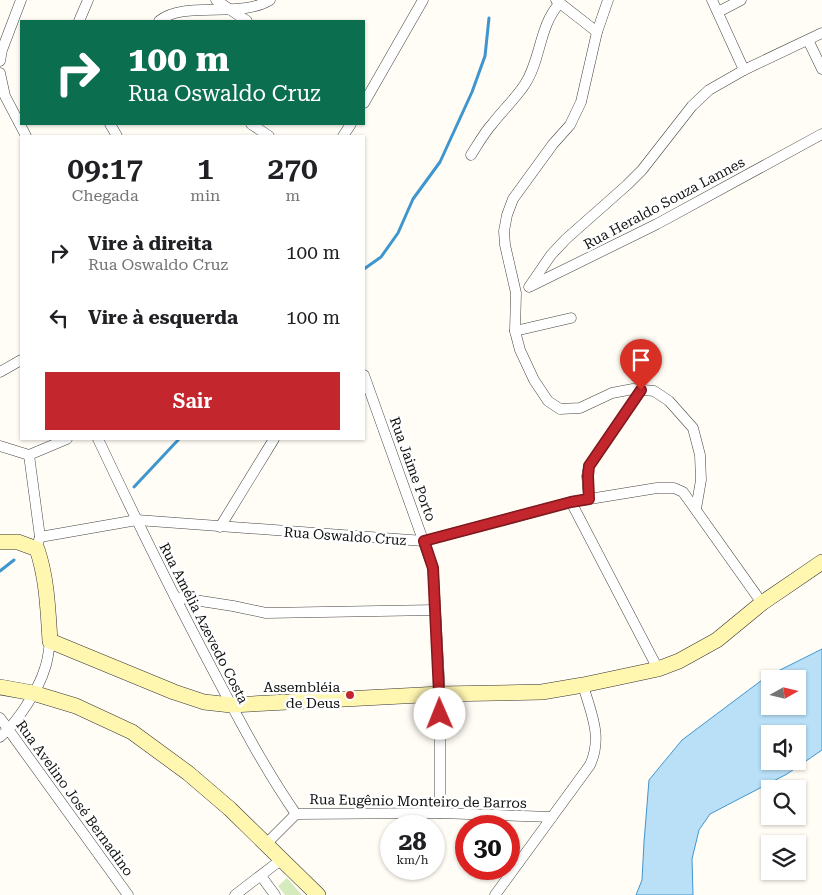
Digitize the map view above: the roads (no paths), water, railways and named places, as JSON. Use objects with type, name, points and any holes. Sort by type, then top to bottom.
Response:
[{"type":"main road","name":"Rua Oswaldo Cruz","points":[[0,542],[38,543]]},
{"type":"main road","points":[[38,543],[45,585],[50,641],[174,692],[204,702],[231,705],[440,694],[542,692],[658,669],[679,661],[717,640],[762,603],[822,562]]},
{"type":"main road","points":[[0,687],[34,693],[76,706],[132,732],[188,773],[230,809],[318,895]]},
{"type":"street","points":[[0,60],[21,0]]},
{"type":"street","points":[[79,20],[88,0]]},
{"type":"street","points":[[216,0],[244,20]]},
{"type":"street","points":[[160,20],[174,11],[249,8],[263,5],[270,0]]},
{"type":"street","points":[[365,99],[423,0]]},
{"type":"street","points":[[608,0],[597,32],[581,102],[570,125],[512,199],[507,215],[504,231],[505,245],[516,293],[516,331],[520,350],[534,380],[548,401],[560,409],[580,408],[612,394],[632,389],[654,391],[669,401],[693,428],[700,455],[701,480],[696,509],[762,603]]},
{"type":"street","points":[[712,0],[744,70]]},
{"type":"street","points":[[718,12],[742,0]]},
{"type":"street","points":[[471,155],[492,124],[524,85],[558,2],[597,32]]},
{"type":"street","points":[[529,287],[551,255],[566,239],[632,180],[692,106],[710,90],[744,70],[822,33]]},
{"type":"street","points":[[808,40],[822,69]]},
{"type":"street","points":[[0,73],[5,96],[20,125]]},
{"type":"street","points":[[252,125],[268,135]]},
{"type":"street","name":"Rua Heraldo Souza Lannes","points":[[516,293],[657,224],[822,134]]},
{"type":"street","points":[[516,331],[571,318]]},
{"type":"street","points":[[0,372],[20,361]]},
{"type":"street","name":"Rua Jaime Porto","points":[[365,378],[433,568],[440,694],[440,813]]},
{"type":"street","points":[[589,499],[589,466],[641,390]]},
{"type":"street","points":[[0,446],[29,455],[65,440]]},
{"type":"street","name":"Rua Amélia Azevedo Costa","points":[[98,440],[175,597],[231,705],[275,784],[296,814]]},
{"type":"street","points":[[220,527],[273,440]]},
{"type":"street","points":[[29,455],[38,543]]},
{"type":"street","name":"Rua Oswaldo Cruz","points":[[38,543],[137,520],[424,541],[571,502],[650,489],[674,488],[683,492],[696,509]]},
{"type":"street","points":[[571,502],[658,669]]},
{"type":"street","points":[[175,597],[266,613],[435,610]]},
{"type":"street","points":[[4,733],[34,693],[45,668],[50,641]]},
{"type":"street","points":[[495,895],[590,765],[596,750],[596,733],[583,685]]},
{"type":"street","name":"Rua Avelino José Bernadino","points":[[0,718],[4,733],[128,895]]},
{"type":"street","name":"Rua Eugênio Monteiro de Barros","points":[[266,844],[296,814],[440,813],[552,817]]},
{"type":"street","points":[[235,895],[282,859]]},
{"type":"street","points":[[261,876],[275,895]]},
{"type":"water","points":[[822,649],[822,750],[806,761],[806,725],[761,725],[761,770],[793,770],[775,780],[761,780],[761,788],[710,814],[699,830],[692,859],[693,895],[636,895],[642,880],[649,780],[682,740],[761,681],[761,715],[806,715],[806,670],[780,670]]},
{"type":"waterway","points":[[365,268],[381,257],[398,233],[413,199],[440,162],[472,92],[485,56],[489,18]]},
{"type":"waterway","points":[[134,487],[178,440]]},
{"type":"waterway","points":[[0,571],[14,560]]},
{"type":"place","name":"Assembléia de Deus","points":[[350,695]]}]
